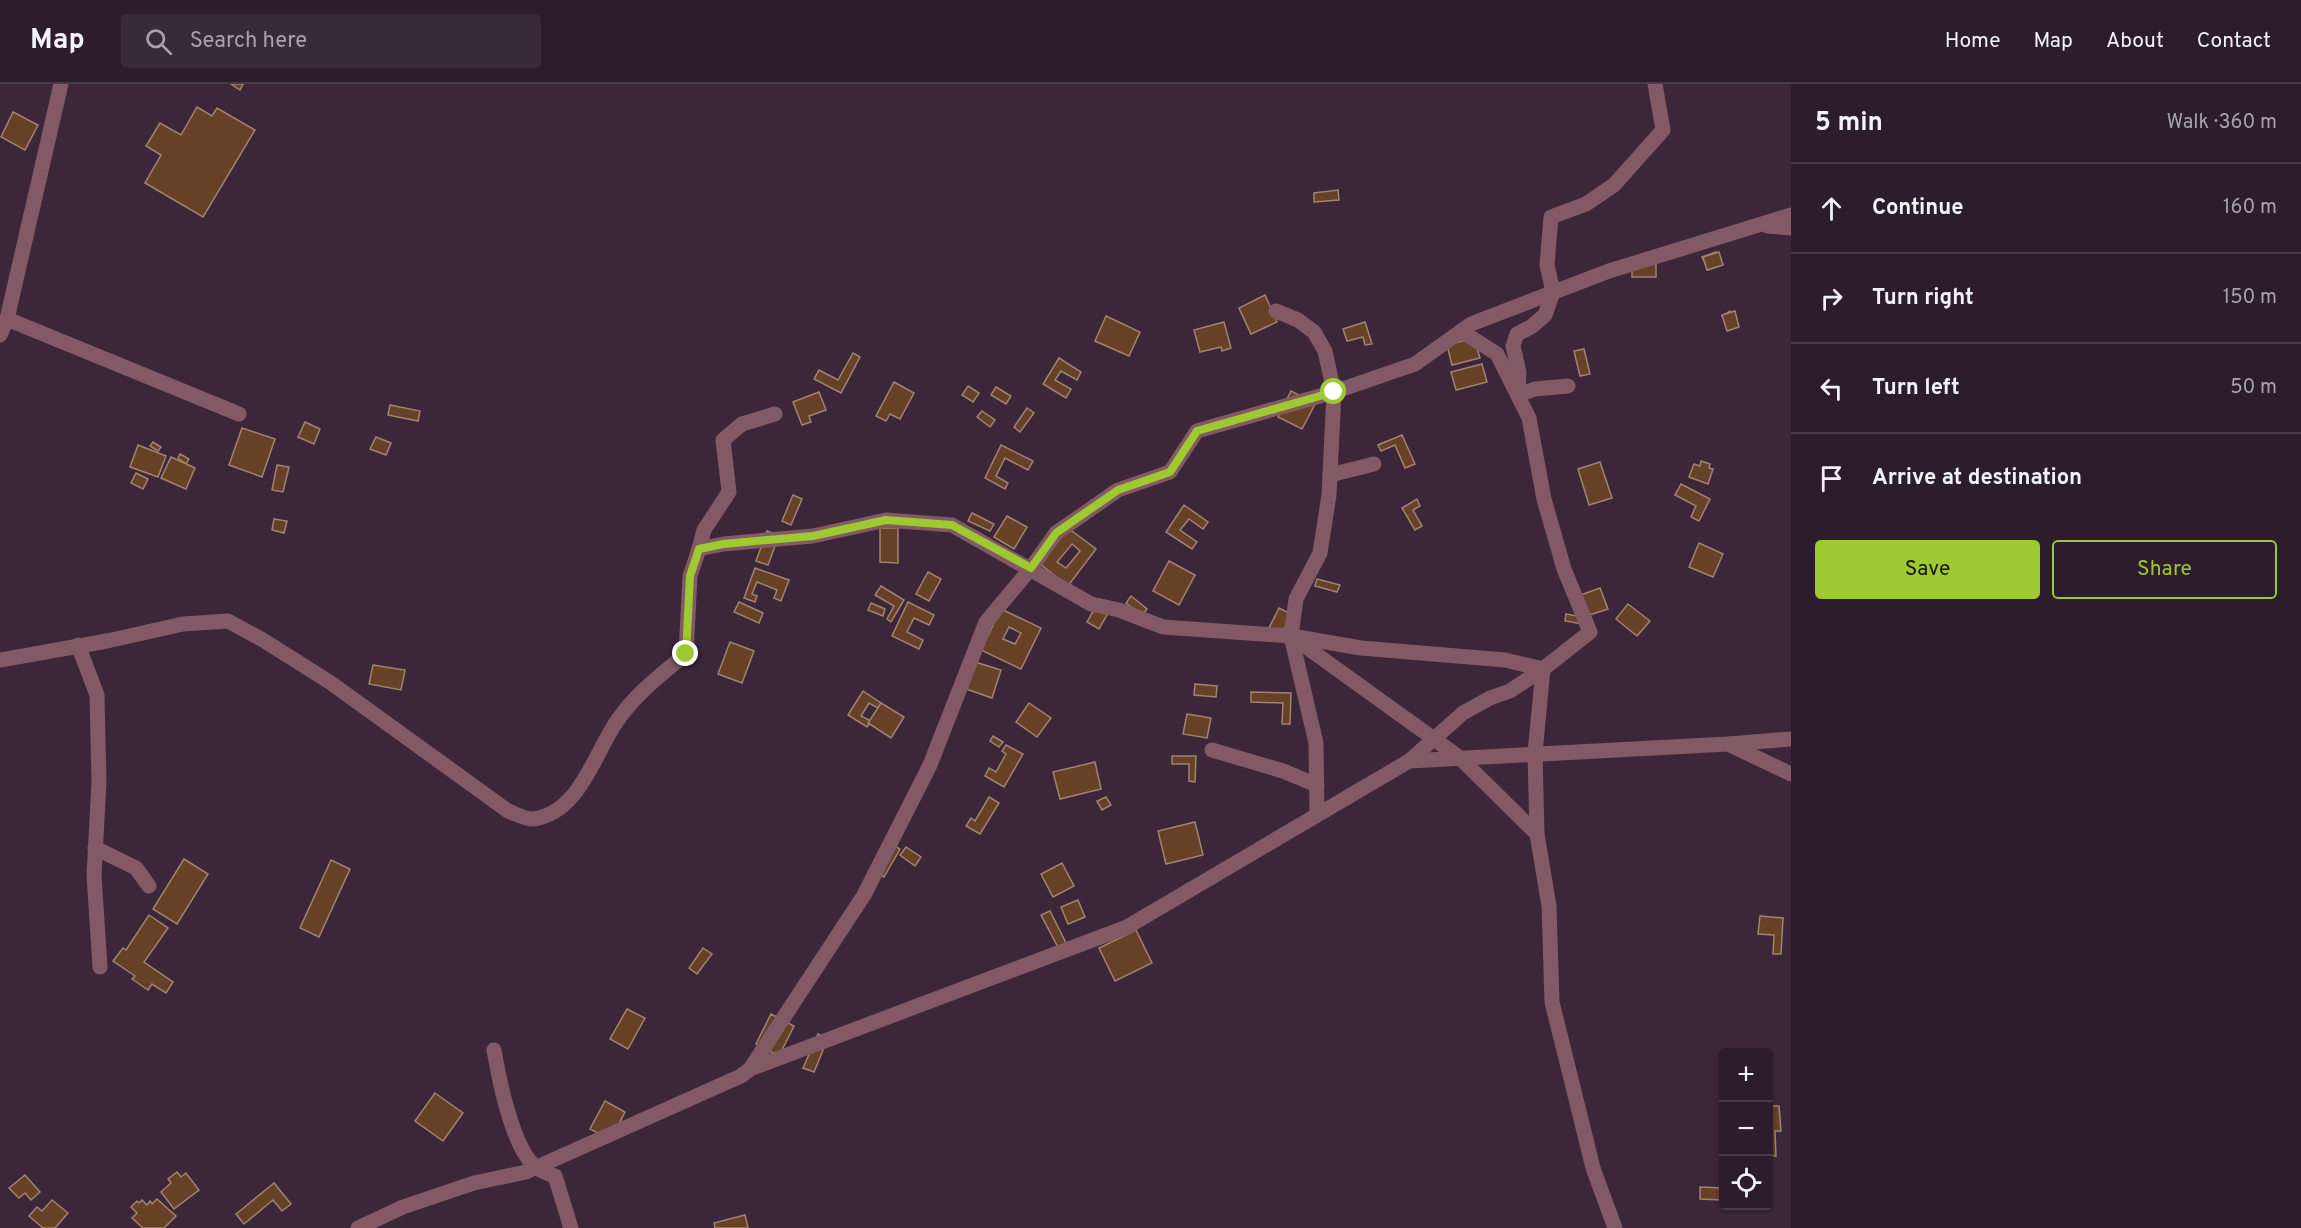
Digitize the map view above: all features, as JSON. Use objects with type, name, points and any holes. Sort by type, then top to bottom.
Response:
[{"type":"street","points":[[0,335],[7,319],[62,84]]},
{"type":"street","points":[[1518,395],[1519,372],[1513,346],[1517,334],[1531,327],[1545,315],[1553,292],[1546,265],[1551,217],[1586,204],[1614,185],[1663,130],[1655,84]]},
{"type":"street","points":[[750,1070],[864,894],[930,765],[986,622],[1031,568],[1056,533],[1118,490],[1170,472],[1197,431],[1334,392],[1415,364],[1471,324],[1609,271],[1791,215]]},
{"type":"street","points":[[1758,226],[1791,228]]},
{"type":"street","points":[[1276,311],[1298,320],[1314,332],[1325,351],[1334,392],[1330,475],[1320,553],[1296,599],[1291,636],[1317,743],[1317,814]]},
{"type":"street","points":[[7,319],[239,414]]},
{"type":"street","points":[[358,1228],[403,1208],[474,1183],[526,1173],[750,1070],[1128,927],[1409,761],[1462,713],[1490,698],[1510,691],[1543,669],[1590,632],[1564,569],[1544,500],[1529,418],[1497,354],[1461,331]]},
{"type":"street","points":[[1518,395],[1535,389],[1568,386]]},
{"type":"street","points":[[0,660],[183,624],[228,621],[331,683],[508,811],[532,820],[560,810],[578,787],[618,720],[650,684],[686,654],[690,576],[704,531],[729,492],[723,440],[742,424],[775,414]]},
{"type":"street","points":[[1330,475],[1374,464]]},
{"type":"street","points":[[699,549],[723,544],[813,536],[886,520],[952,525],[1091,604],[1119,610],[1164,627],[1291,636],[1361,648],[1505,660],[1543,669]]},
{"type":"street","points":[[1291,636],[1459,757],[1537,834]]},
{"type":"street","points":[[78,645],[97,695],[99,782],[94,875],[100,967]]},
{"type":"street","points":[[1543,669],[1535,753],[1537,834],[1549,906],[1552,1002],[1593,1168],[1615,1228]]},
{"type":"street","points":[[1409,761],[1791,739]]},
{"type":"street","points":[[1728,744],[1791,774]]},
{"type":"street","points":[[1212,750],[1283,771],[1317,785]]},
{"type":"street","points":[[95,848],[136,868],[149,886]]},
{"type":"street","points":[[494,1050],[503,1097],[519,1143],[536,1168],[555,1176]]},
{"type":"street","points":[[564,1155],[555,1176],[571,1228]]},
{"type":"building","points":[[231,84],[243,84],[240,90]]},
{"type":"building","points":[[197,107],[212,116],[217,108],[255,130],[203,217],[145,183],[161,155],[146,146],[160,123],[181,135]]},
{"type":"building","points":[[13,112],[38,125],[25,150],[1,137]]},
{"type":"building","points":[[1338,190],[1339,200],[1314,202],[1314,193]]},
{"type":"building","points":[[1716,252],[1721,265],[1708,270],[1702,257]]},
{"type":"building","points":[[1719,252],[1723,265],[1707,270],[1703,257]]},
{"type":"building","points":[[1632,264],[1656,264],[1656,277],[1632,277]]},
{"type":"building","points":[[1265,295],[1277,322],[1251,334],[1239,308]]},
{"type":"building","points":[[1730,311],[1738,326],[1730,330],[1722,316]]},
{"type":"building","points":[[1735,311],[1739,327],[1727,331],[1722,315]]},
{"type":"building","points":[[1106,316],[1140,332],[1129,356],[1095,341]]},
{"type":"building","points":[[1224,322],[1231,348],[1222,351],[1221,347],[1200,352],[1194,330]]},
{"type":"building","points":[[1365,322],[1372,344],[1365,345],[1363,337],[1347,341],[1343,329]]},
{"type":"building","points":[[1474,338],[1480,358],[1452,365],[1447,345]]},
{"type":"building","points":[[1584,349],[1590,374],[1580,376],[1574,351]]},
{"type":"building","points":[[853,353],[860,357],[841,393],[814,379],[819,370],[838,380]]},
{"type":"building","points":[[1059,358],[1081,372],[1077,380],[1061,371],[1055,380],[1071,389],[1066,398],[1043,384]]},
{"type":"building","points":[[1482,364],[1487,382],[1456,390],[1451,372]]},
{"type":"building","points":[[894,382],[914,393],[900,419],[890,414],[886,421],[876,416]]},
{"type":"building","points":[[968,386],[979,393],[973,402],[962,395]]},
{"type":"building","points":[[996,387],[1011,396],[1006,404],[991,395]]},
{"type":"building","points":[[1291,391],[1315,404],[1302,429],[1278,417]]},
{"type":"building","points":[[819,392],[826,410],[809,416],[811,422],[802,425],[793,402]]},
{"type":"building","points":[[390,405],[420,411],[418,421],[388,415]]},
{"type":"building","points":[[1027,408],[1034,413],[1020,432],[1014,427]]},
{"type":"building","points":[[982,411],[995,420],[990,427],[977,417]]},
{"type":"building","points":[[305,422],[320,429],[314,444],[298,437]]},
{"type":"building","points":[[242,428],[275,439],[262,477],[229,465]]},
{"type":"building","points":[[1402,435],[1415,464],[1405,468],[1395,445],[1381,451],[1378,445]]},
{"type":"building","points":[[376,437],[391,443],[386,455],[370,449]]},
{"type":"building","points":[[153,442],[161,447],[158,451],[150,446]]},
{"type":"building","points":[[138,445],[166,456],[158,477],[130,467]]},
{"type":"building","points":[[1001,445],[1033,461],[1028,470],[1005,458],[996,476],[1008,483],[1005,489],[985,478]]},
{"type":"building","points":[[180,454],[189,459],[186,464],[178,458]]},
{"type":"building","points":[[171,457],[195,468],[186,489],[161,478]]},
{"type":"building","points":[[1701,461],[1710,464],[1709,468],[1713,469],[1708,484],[1689,477],[1694,464],[1700,466]]},
{"type":"building","points":[[1600,462],[1612,498],[1589,505],[1578,469]]},
{"type":"building","points":[[277,465],[289,467],[283,492],[272,490]]},
{"type":"building","points":[[136,473],[148,479],[143,489],[131,483]]},
{"type":"building","points":[[1681,484],[1710,499],[1699,521],[1691,517],[1696,506],[1675,495]]},
{"type":"building","points":[[793,495],[802,499],[791,525],[782,521]]},
{"type":"building","points":[[1417,499],[1420,506],[1413,510],[1422,526],[1415,530],[1402,508]]},
{"type":"building","points":[[1184,505],[1208,522],[1203,529],[1189,519],[1180,530],[1197,542],[1192,549],[1166,532]]},
{"type":"building","points":[[972,513],[994,524],[990,531],[968,521]]},
{"type":"building","points":[[1007,516],[1027,527],[1014,549],[994,537]]},
{"type":"building","points":[[274,519],[287,521],[284,533],[272,530]]},
{"type":"building","points":[[880,528],[898,528],[898,563],[880,562]]},
{"type":"building","points":[[1068,528],[1096,549],[1068,586],[1040,564]],"holes":[[[1072,544],[1080,551],[1066,568],[1057,562]]]},
{"type":"building","points":[[767,531],[779,535],[768,565],[756,561]]},
{"type":"building","points":[[1699,543],[1723,554],[1713,577],[1689,567]]},
{"type":"building","points":[[1169,561],[1195,575],[1179,605],[1153,591]]},
{"type":"building","points":[[755,568],[789,580],[781,601],[774,598],[777,590],[757,582],[752,594],[757,596],[755,602],[744,598]]},
{"type":"building","points":[[928,572],[941,579],[929,601],[916,594]]},
{"type":"building","points":[[1317,579],[1340,585],[1337,592],[1315,586]]},
{"type":"building","points":[[881,586],[904,600],[891,622],[887,619],[894,606],[875,595]]},
{"type":"building","points":[[1600,588],[1608,609],[1583,617],[1575,597]]},
{"type":"building","points":[[1131,596],[1147,609],[1142,616],[1126,603]]},
{"type":"building","points":[[1100,599],[1112,606],[1099,629],[1087,622]]},
{"type":"building","points":[[739,602],[763,613],[759,623],[734,612]]},
{"type":"building","points":[[908,602],[934,615],[929,625],[914,618],[907,632],[923,640],[919,649],[892,636]]},
{"type":"building","points":[[871,603],[885,609],[883,616],[868,610]]},
{"type":"building","points":[[1628,604],[1650,621],[1637,636],[1616,619]]},
{"type":"building","points":[[1279,608],[1291,614],[1280,638],[1267,632]]},
{"type":"building","points":[[1001,609],[1041,628],[1021,669],[981,650]],"holes":[[[1009,627],[1021,633],[1015,644],[1003,639]]]},
{"type":"building","points":[[1566,614],[1583,617],[1582,624],[1565,621]]},
{"type":"building","points":[[730,642],[754,651],[742,683],[718,674]]},
{"type":"building","points":[[975,662],[1001,670],[992,698],[966,689]]},
{"type":"building","points":[[373,665],[405,670],[401,690],[369,684]]},
{"type":"building","points":[[1195,684],[1217,686],[1216,697],[1194,695]]},
{"type":"building","points":[[863,691],[881,703],[878,708],[869,703],[861,716],[871,721],[867,727],[848,715]]},
{"type":"building","points":[[1251,692],[1291,693],[1290,724],[1282,724],[1283,703],[1251,702]]},
{"type":"building","points":[[881,703],[904,717],[891,738],[868,723]]},
{"type":"building","points":[[1029,703],[1051,718],[1037,737],[1016,722]]},
{"type":"building","points":[[1187,714],[1211,718],[1207,738],[1183,734]]},
{"type":"building","points":[[993,736],[1003,742],[999,747],[990,741]]},
{"type":"building","points":[[1006,745],[1023,754],[1004,787],[985,776],[989,768],[996,772],[1006,754],[1002,751]]},
{"type":"building","points":[[1172,756],[1196,756],[1195,782],[1189,781],[1189,764],[1172,764]]},
{"type":"building","points":[[1095,762],[1101,789],[1060,799],[1053,772]]},
{"type":"building","points":[[989,797],[999,803],[980,834],[966,826],[971,818],[975,821]]},
{"type":"building","points":[[1106,797],[1111,805],[1102,810],[1097,801]]},
{"type":"building","points":[[1195,822],[1203,855],[1166,864],[1158,831]]},
{"type":"building","points":[[889,843],[900,849],[884,877],[873,871]]},
{"type":"building","points":[[906,847],[921,857],[915,866],[900,855]]},
{"type":"building","points":[[184,859],[208,874],[177,924],[153,909]]},
{"type":"building","points":[[331,860],[350,869],[319,937],[300,928]]},
{"type":"building","points":[[1062,863],[1074,886],[1053,897],[1041,874]]},
{"type":"building","points":[[1078,900],[1085,917],[1068,924],[1061,907]]},
{"type":"building","points":[[1050,911],[1067,945],[1059,949],[1041,915]]},
{"type":"building","points":[[149,915],[168,928],[144,962],[173,982],[166,993],[152,984],[148,990],[132,979],[135,976],[113,961],[123,948],[126,950]]},
{"type":"building","points":[[1760,916],[1783,918],[1781,954],[1773,954],[1774,935],[1758,934]]},
{"type":"building","points":[[1136,930],[1152,963],[1115,981],[1099,948]]},
{"type":"building","points":[[703,948],[712,954],[697,974],[689,968]]},
{"type":"building","points":[[627,1009],[645,1018],[628,1049],[610,1039]]},
{"type":"building","points":[[771,1014],[794,1026],[779,1056],[756,1044]]},
{"type":"building","points":[[818,1034],[828,1038],[814,1072],[803,1068]]},
{"type":"building","points":[[435,1093],[463,1113],[443,1141],[415,1121]]},
{"type":"building","points":[[605,1101],[625,1112],[611,1140],[590,1129]]},
{"type":"building","points":[[1773,1106],[1779,1106],[1781,1131],[1775,1131],[1776,1156],[1773,1156]]},
{"type":"building","points":[[177,1172],[181,1177],[186,1173],[199,1190],[174,1209],[161,1192],[171,1183],[168,1179]]},
{"type":"building","points":[[25,1175],[40,1192],[31,1200],[25,1193],[19,1198],[9,1188]]},
{"type":"building","points":[[274,1183],[291,1204],[282,1211],[273,1200],[244,1224],[236,1214]]},
{"type":"building","points":[[1700,1187],[1719,1188],[1719,1200],[1700,1199]]},
{"type":"building","points":[[157,1199],[176,1216],[164,1228],[143,1228],[132,1218],[137,1213],[131,1207],[137,1201],[139,1203],[142,1200],[147,1205],[150,1201],[152,1204]]},
{"type":"building","points":[[52,1200],[68,1213],[55,1228],[43,1228],[29,1216],[37,1207],[42,1211]]},
{"type":"building","points":[[745,1215],[748,1228],[715,1228],[714,1223]]},
{"type":"route","points":[[686,654],[690,576],[699,549],[723,544],[813,536],[886,520],[952,525],[1031,568],[1056,533],[1118,490],[1170,472],[1197,431],[1334,392]]}]
